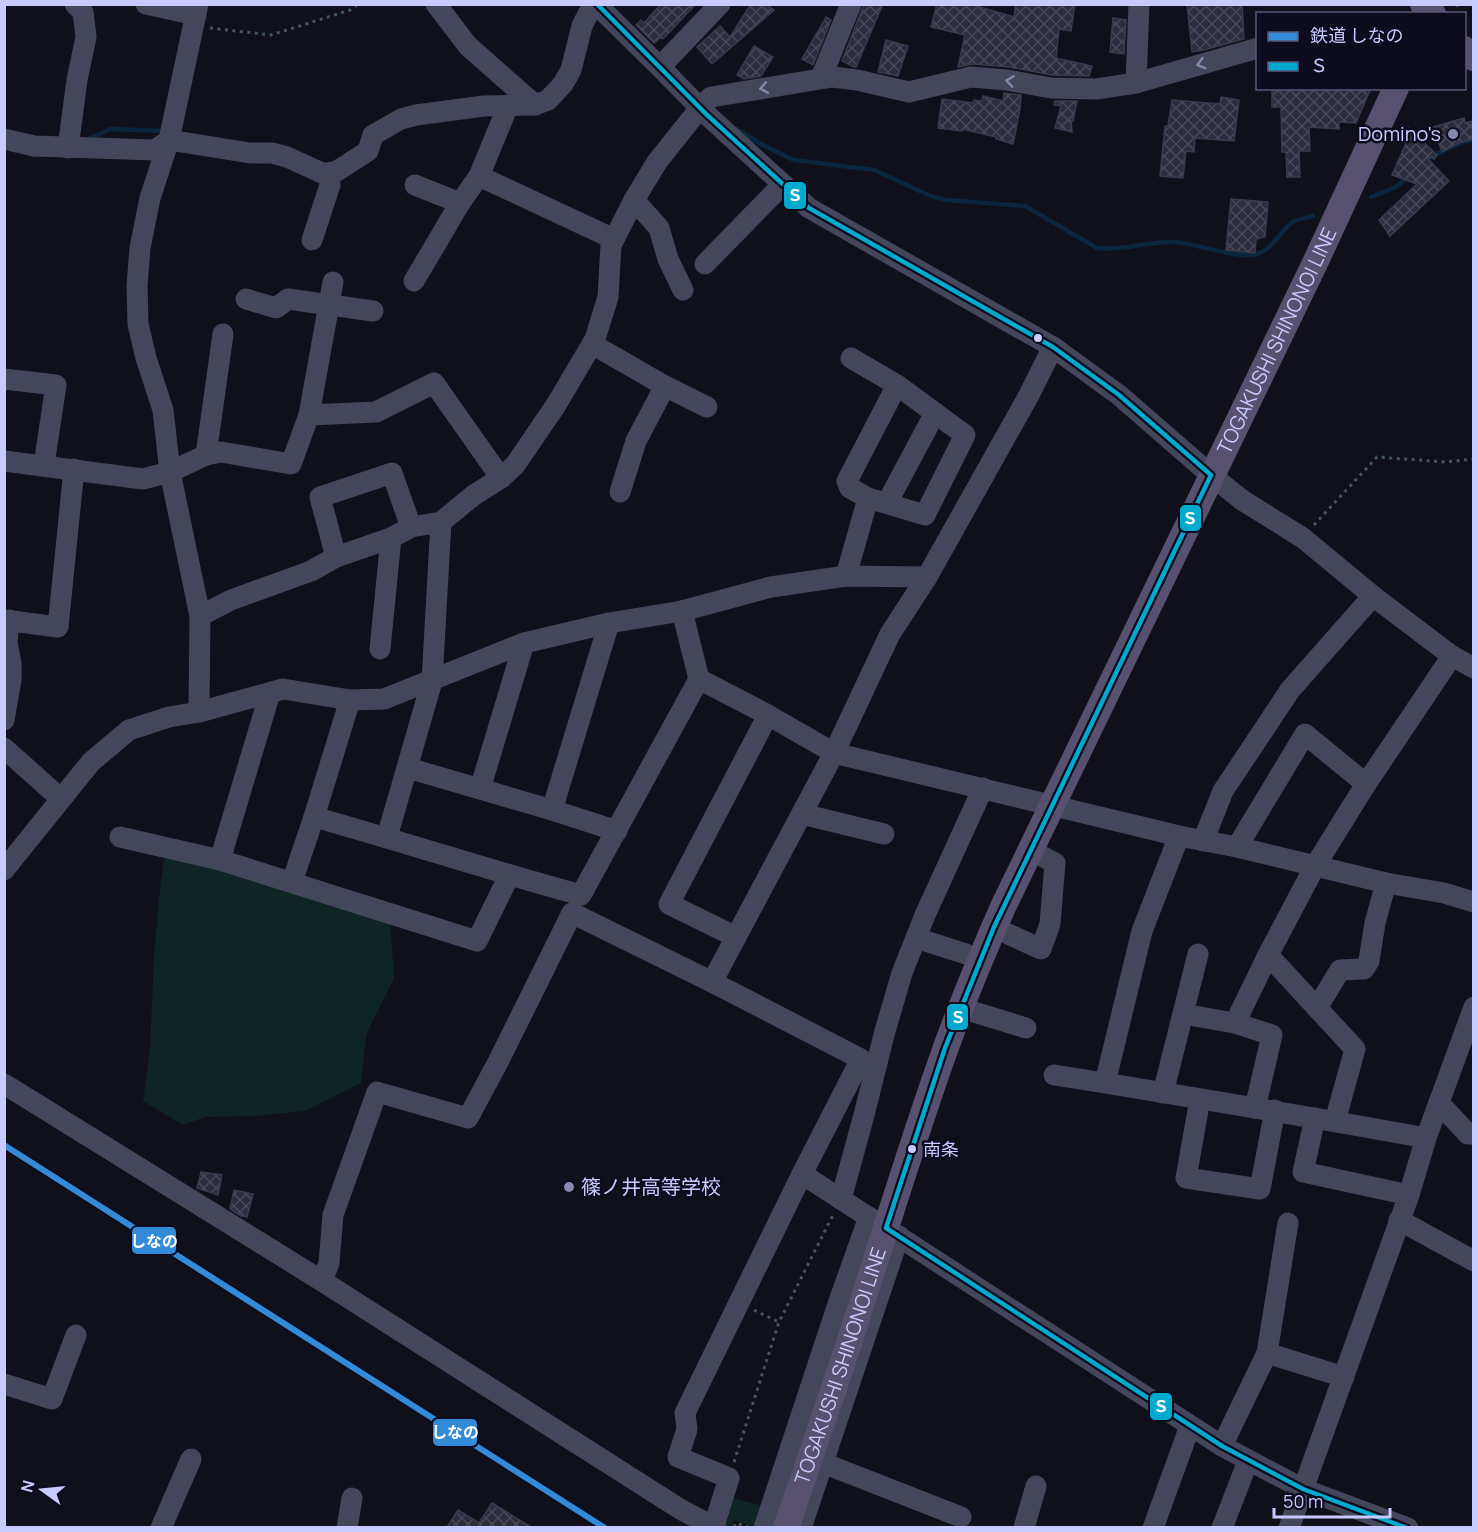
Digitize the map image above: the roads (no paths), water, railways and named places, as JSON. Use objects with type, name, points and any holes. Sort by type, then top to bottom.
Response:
[{"type":"main road","points":[[1424,4],[1444,8]]},
{"type":"main road","name":"TOGAKUSHI SHINONOI LINE","points":[[786,1527],[818,1456],[885,1227],[920,1123],[961,1008],[1003,907],[1315,263],[1395,90]]},
{"type":"street","points":[[69,142],[77,80],[86,37],[83,12],[75,4]]},
{"type":"street","points":[[146,4],[196,15],[171,133],[150,198],[140,248],[137,286],[138,324],[146,358],[163,410],[171,471],[200,616],[200,712]]},
{"type":"street","points":[[436,4],[468,46],[535,105]]},
{"type":"street","points":[[171,133],[250,153],[272,153],[287,157],[322,173],[337,171],[369,151],[373,135],[401,119],[484,106],[535,105],[548,99],[563,84],[571,70],[582,26],[595,4],[700,108],[809,208],[1053,347],[1119,395],[1211,476],[1242,500],[1302,538],[1373,596],[1452,656],[1473,668]]},
{"type":"street","points":[[660,67],[720,4]]},
{"type":"street","points":[[821,78],[851,4]]},
{"type":"street","points":[[1136,83],[1139,4]]},
{"type":"street","points":[[200,616],[231,600],[311,571],[336,557],[391,538],[411,527],[441,522],[515,465],[556,405],[595,339],[608,297],[611,245],[634,200],[657,162],[711,97],[832,77],[857,80],[909,92],[971,76],[1051,88],[1096,89],[1136,83],[1256,48]]},
{"type":"street","points":[[414,281],[460,203],[479,176],[508,106]]},
{"type":"street","points":[[4,140],[34,146],[69,142],[154,150],[171,133]]},
{"type":"street","points":[[312,240],[330,185],[329,173]]},
{"type":"street","points":[[479,176],[614,239]]},
{"type":"street","points":[[705,264],[783,184]]},
{"type":"street","points":[[416,185],[460,203]]},
{"type":"street","points":[[634,200],[659,228],[668,259],[683,290]]},
{"type":"street","points":[[4,461],[143,479],[171,471],[206,455],[221,452],[291,464],[309,415],[333,282]]},
{"type":"street","points":[[246,299],[276,308],[288,299],[373,311]]},
{"type":"street","points":[[206,455],[223,334]]},
{"type":"street","points":[[592,344],[665,386],[707,406]]},
{"type":"street","points":[[712,982],[834,753],[890,634],[927,577],[956,526],[1053,347]]},
{"type":"street","points":[[852,358],[897,385],[965,435],[925,515]]},
{"type":"street","points":[[4,379],[56,385],[44,465]]},
{"type":"street","points":[[309,415],[376,412],[434,383],[501,478]]},
{"type":"street","points":[[897,385],[847,481],[850,488],[878,500],[956,526]]},
{"type":"street","points":[[620,492],[636,441],[665,386]]},
{"type":"street","points":[[846,576],[878,500],[935,413]]},
{"type":"street","points":[[6,707],[11,663],[7,643],[7,620],[58,627],[74,469]]},
{"type":"street","points":[[336,557],[320,497],[392,473],[411,527]]},
{"type":"street","points":[[387,837],[432,681],[441,522]]},
{"type":"street","points":[[380,649],[391,538]]},
{"type":"street","points":[[4,870],[91,762],[129,730],[169,717],[200,712],[283,689],[350,700],[384,699],[524,643],[609,623],[682,611],[771,587],[846,576],[927,577]]},
{"type":"street","points":[[1203,841],[1223,791],[1290,690],[1373,596]]},
{"type":"street","points":[[314,817],[387,837],[509,876],[581,895],[699,679],[682,611]]},
{"type":"street","points":[[552,810],[609,623]]},
{"type":"street","points":[[480,789],[524,643]]},
{"type":"street","points":[[1235,1023],[1315,866],[1366,784],[1452,656]]},
{"type":"street","points":[[699,679],[834,753],[1179,836],[1236,847],[1386,883],[1444,893],[1473,902]]},
{"type":"street","points":[[220,860],[270,693]]},
{"type":"street","points":[[292,882],[350,700]]},
{"type":"street","points":[[736,937],[669,904],[768,715]]},
{"type":"street","points":[[1236,847],[1305,734],[1366,784]]},
{"type":"street","points":[[4,748],[61,799]]},
{"type":"street","points":[[408,768],[617,831]]},
{"type":"street","points":[[4,1084],[322,1281],[680,1509],[722,1527],[729,1478],[678,1456],[687,1429],[685,1413],[802,1174],[868,1061],[925,915],[983,789]]},
{"type":"street","points":[[802,814],[884,834]]},
{"type":"street","points":[[1105,1083],[1142,932],[1179,836]]},
{"type":"street","points":[[120,837],[220,860],[477,941],[509,876]]},
{"type":"street","points":[[1008,934],[1041,949],[1050,924],[1055,863],[1030,850]]},
{"type":"street","points":[[1317,1008],[1340,970],[1364,969],[1370,961],[1375,922],[1386,883]]},
{"type":"street","points":[[322,1281],[329,1263],[333,1215],[377,1092],[468,1118],[572,913],[868,1061]]},
{"type":"street","points":[[916,938],[966,954]]},
{"type":"street","points":[[1163,1093],[1198,954]]},
{"type":"street","points":[[1268,955],[1355,1049],[1303,1172],[1409,1195]]},
{"type":"street","points":[[1290,1527],[1409,1195],[1426,1138],[1473,1007]]},
{"type":"street","points":[[961,1008],[1026,1028]]},
{"type":"street","points":[[1183,1014],[1235,1023],[1272,1035],[1260,1189],[1186,1178],[1200,1099]]},
{"type":"street","points":[[841,1199],[868,1061]]},
{"type":"street","points":[[1054,1075],[1426,1138]]},
{"type":"street","points":[[1439,1103],[1468,1134],[1473,1134]]},
{"type":"street","points":[[802,1174],[1222,1446],[1303,1490],[1408,1527]]},
{"type":"street","points":[[1399,1220],[1473,1261]]},
{"type":"street","points":[[1222,1446],[1267,1353],[1288,1223]]},
{"type":"street","points":[[764,1527],[839,1301],[885,1227]]},
{"type":"street","points":[[4,1384],[52,1399],[76,1335]]},
{"type":"street","points":[[1267,1353],[1344,1377]]},
{"type":"street","points":[[1153,1527],[1190,1426]]},
{"type":"street","points":[[801,1527],[818,1456],[961,1517]]},
{"type":"street","points":[[161,1527],[191,1459]]},
{"type":"street","points":[[1222,1527],[1248,1461]]},
{"type":"street","points":[[1024,1527],[1036,1486]]},
{"type":"street","points":[[347,1527],[351,1498]]},
{"type":"waterway","points":[[87,140],[110,129],[164,131]]},
{"type":"waterway","points":[[737,129],[794,160],[874,170],[931,196],[946,200],[1025,206],[1097,248],[1175,242],[1239,255],[1257,254],[1272,245],[1291,223],[1313,216]]},
{"type":"waterway","points":[[1425,162],[1448,148],[1474,139]]},
{"type":"waterway","points":[[1371,197],[1396,187],[1407,177]]},
{"type":"rail line","name":"しなの","points":[[4,1145],[605,1528]]},
{"type":"place","name":"Domino's","points":[[1453,134]]},
{"type":"place","name":"南条","points":[[912,1149]]},
{"type":"place","name":"篠ノ井高等学校","points":[[569,1187]]}]
